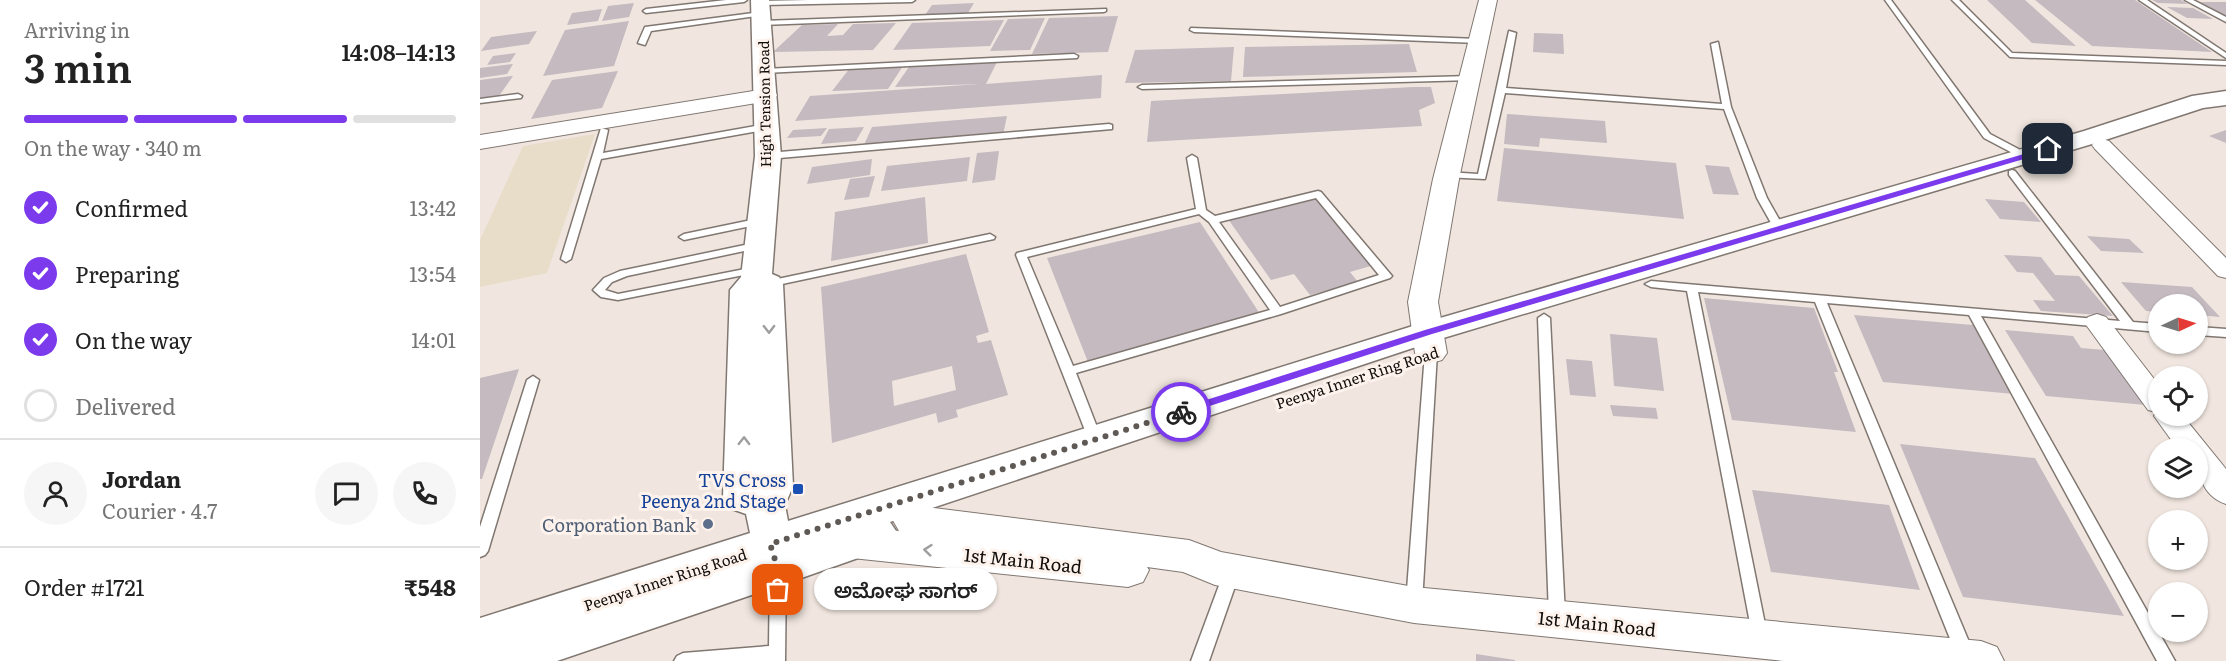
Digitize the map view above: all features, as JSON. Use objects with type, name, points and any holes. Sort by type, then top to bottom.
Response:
[{"type":"main road","name":"High Tension Road","points":[[757,8],[766,95],[768,156],[760,260],[746,290],[743,497],[771,540]]},
{"type":"main road","name":"Peenya Inner Ring Road","points":[[1467,331],[1544,318],[2019,164],[2200,101],[2226,98]]},
{"type":"main road","name":"Peenya Inner Ring Road","points":[[908,512],[1095,440],[1467,331],[1779,228],[2019,164],[2102,145],[2212,110],[2226,108]]},
{"type":"main road","name":"Peenya Inner Ring Road","points":[[480,638],[771,540],[850,531],[1430,342]]},
{"type":"main road","name":"Peenya Inner Ring Road","points":[[494,661],[771,540]]},
{"type":"street","points":[[1430,342],[1423,302],[1447,175],[1488,0]]},
{"type":"street","points":[[480,142],[766,95]]},
{"type":"street","points":[[2102,145],[2226,272]]},
{"type":"street","points":[[2097,322],[2148,390]]},
{"type":"street","points":[[2176,426],[2185,438]]},
{"type":"street","points":[[2208,468],[2226,492]]},
{"type":"street","name":"1st Main Road","points":[[908,512],[1189,556],[1224,570],[1414,605],[1972,660]]},
{"type":"street","name":"1st Main Road","points":[[850,531],[1181,576],[1224,570]]},
{"type":"lane","points":[[642,43],[648,29],[646,15],[912,0]]},
{"type":"lane","points":[[1888,0],[1987,136],[2019,164],[2129,325]]},
{"type":"lane","points":[[1955,0],[2010,55],[2226,63]]},
{"type":"lane","points":[[2142,0],[2226,56]]},
{"type":"lane","points":[[2188,0],[2226,20]]},
{"type":"lane","points":[[648,29],[757,8],[1104,10]]},
{"type":"lane","points":[[1194,30],[1478,41]]},
{"type":"lane","points":[[1447,175],[1482,177],[1502,90],[1512,33]]},
{"type":"lane","points":[[1714,44],[1727,107],[1762,198],[1779,228]]},
{"type":"lane","points":[[764,70],[1074,56]]},
{"type":"lane","points":[[1142,87],[1470,78]]},
{"type":"lane","points":[[1502,90],[1727,107]]},
{"type":"lane","points":[[480,101],[518,96]]},
{"type":"lane","points":[[597,157],[767,127]]},
{"type":"lane","points":[[768,156],[1109,127]]},
{"type":"lane","points":[[567,259],[604,130]]},
{"type":"lane","points":[[1192,158],[1201,212]]},
{"type":"lane","points":[[1069,371],[1277,312],[1386,276],[1318,194],[1214,220]]},
{"type":"lane","points":[[1095,440],[1021,255],[1201,212],[1214,220],[1277,312]]},
{"type":"lane","points":[[684,237],[760,260]]},
{"type":"lane","points":[[760,260],[618,297],[605,295],[599,290],[608,280],[624,273],[990,237]]},
{"type":"lane","points":[[1651,284],[2148,327]]},
{"type":"lane","points":[[1692,288],[1760,639]]},
{"type":"lane","points":[[1820,299],[1972,660]]},
{"type":"lane","points":[[1973,312],[2166,661]]},
{"type":"lane","points":[[1544,318],[1557,619]]},
{"type":"lane","points":[[2208,332],[2226,333]]},
{"type":"lane","points":[[1414,605],[1430,342]]},
{"type":"lane","points":[[480,551],[533,380]]},
{"type":"lane","points":[[683,661],[778,657],[771,540]]},
{"type":"lane","points":[[1200,661],[1224,570]]},
{"type":"shaded area","points":[[595,134],[547,273],[480,287],[480,240],[523,146]]},
{"type":"building","points":[[1987,0],[2025,0],[2076,46],[2032,43]]},
{"type":"building","points":[[2035,0],[2135,0],[2212,52],[2092,46]]},
{"type":"building","points":[[2152,0],[2181,0],[2188,4],[2158,3]]},
{"type":"building","points":[[2200,2],[2226,2],[2226,16]]},
{"type":"building","points":[[634,3],[629,17],[602,21],[608,6]]},
{"type":"building","points":[[974,3],[968,13],[925,15],[932,5]]},
{"type":"building","points":[[2167,7],[2193,8],[2213,19],[2187,18]]},
{"type":"building","points":[[602,9],[598,21],[567,25],[572,13]]},
{"type":"building","points":[[1118,16],[1108,52],[1032,54],[1049,18]]},
{"type":"building","points":[[1045,18],[1030,50],[990,51],[1008,19]]},
{"type":"building","points":[[1004,20],[990,46],[893,50],[912,23]]},
{"type":"building","points":[[629,21],[614,66],[543,76],[565,30]]},
{"type":"building","points":[[896,23],[873,50],[773,52],[802,25],[838,24],[827,36],[843,35],[853,24]]},
{"type":"building","points":[[537,31],[529,44],[481,51],[491,37]]},
{"type":"building","points":[[1534,33],[1563,34],[1564,54],[1533,52]]},
{"type":"building","points":[[1409,44],[1417,72],[1243,77],[1245,47]]},
{"type":"building","points":[[1234,47],[1231,81],[1125,83],[1135,50]]},
{"type":"building","points":[[516,53],[510,62],[487,65],[493,56]]},
{"type":"building","points":[[998,60],[986,84],[1102,75],[1101,98],[795,121],[810,96],[979,84],[895,87],[911,64]]},
{"type":"building","points":[[513,64],[507,74],[480,78],[480,68]]},
{"type":"building","points":[[903,66],[888,89],[832,91],[850,68]]},
{"type":"building","points":[[618,71],[602,108],[531,119],[552,80]]},
{"type":"building","points":[[513,76],[499,96],[480,99],[480,80]]},
{"type":"building","points":[[1431,87],[1435,103],[1419,110],[1422,126],[1147,142],[1151,101]]},
{"type":"building","points":[[1507,114],[1605,121],[1607,143],[1540,138],[1539,147],[1504,144]]},
{"type":"building","points":[[1007,116],[1003,135],[863,147],[872,127]]},
{"type":"building","points":[[864,127],[856,141],[821,144],[829,129]]},
{"type":"building","points":[[827,128],[821,136],[787,138],[793,130]]},
{"type":"building","points":[[2226,130],[2226,143],[2209,136]]},
{"type":"building","points":[[1504,148],[1676,163],[1684,219],[1497,201]]},
{"type":"building","points":[[999,151],[995,180],[972,183],[977,153]]},
{"type":"building","points":[[970,157],[967,181],[881,191],[887,166]]},
{"type":"building","points":[[872,159],[870,175],[807,184],[812,167]]},
{"type":"building","points":[[1705,165],[1729,167],[1739,195],[1713,194]]},
{"type":"building","points":[[875,176],[869,197],[844,200],[850,179]]},
{"type":"building","points":[[925,197],[928,243],[831,261],[835,212]]},
{"type":"building","points":[[1316,198],[1374,265],[1350,272],[1358,282],[1310,295],[1294,274],[1271,280],[1228,219]]},
{"type":"building","points":[[1985,199],[2024,202],[2041,222],[2000,219]]},
{"type":"building","points":[[1200,222],[1260,314],[1088,362],[1047,258]]},
{"type":"building","points":[[2087,236],[2129,239],[2144,253],[2101,251]]},
{"type":"building","points":[[966,254],[989,332],[976,336],[978,343],[991,340],[1008,395],[956,410],[958,417],[938,423],[936,413],[832,443],[821,287]],"holes":[[[952,366],[956,390],[894,406],[892,381]]]},
{"type":"building","points":[[2004,255],[2041,257],[2055,275],[2079,276],[2113,316],[2041,311],[2033,300],[2055,301],[2033,273],[2017,272]]},
{"type":"building","points":[[2121,282],[2192,287],[2199,294],[2148,294],[2148,311]]},
{"type":"building","points":[[1704,298],[1814,308],[1838,372],[1834,372],[1856,432],[1732,420]]},
{"type":"building","points":[[2208,304],[2220,317],[2208,316]]},
{"type":"building","points":[[1854,315],[1973,325],[2014,394],[1883,382]]},
{"type":"building","points":[[2005,330],[2073,336],[2081,348],[2105,350],[2146,405],[2046,396]]},
{"type":"building","points":[[1610,334],[1657,338],[1664,391],[1614,386]]},
{"type":"building","points":[[1566,359],[1592,361],[1596,397],[1570,395]]},
{"type":"building","points":[[519,369],[482,479],[480,479],[480,378]]},
{"type":"building","points":[[1610,405],[1656,408],[1658,419],[1613,416]]},
{"type":"building","points":[[1900,444],[2035,458],[2124,616],[1963,597]]},
{"type":"building","points":[[1752,490],[1889,505],[1920,590],[1771,572]]},
{"type":"building","points":[[1476,654],[1515,660],[1515,661],[1476,661]]},
{"type":"way so far","points":[[778,590],[778,569],[770,544],[1181,412]]},
{"type":"place","name":"TVS Cross Peenya 2nd Stage","points":[[798,489]]},
{"type":"place","name":"Corporation Bank","points":[[708,524]]},
{"type":"place","name":"ಅಮೋಘ ಸಾಗರ್","points":[[778,590]]},
{"type":"route","points":[[1181,412],[1428,332],[2048,149]]}]
